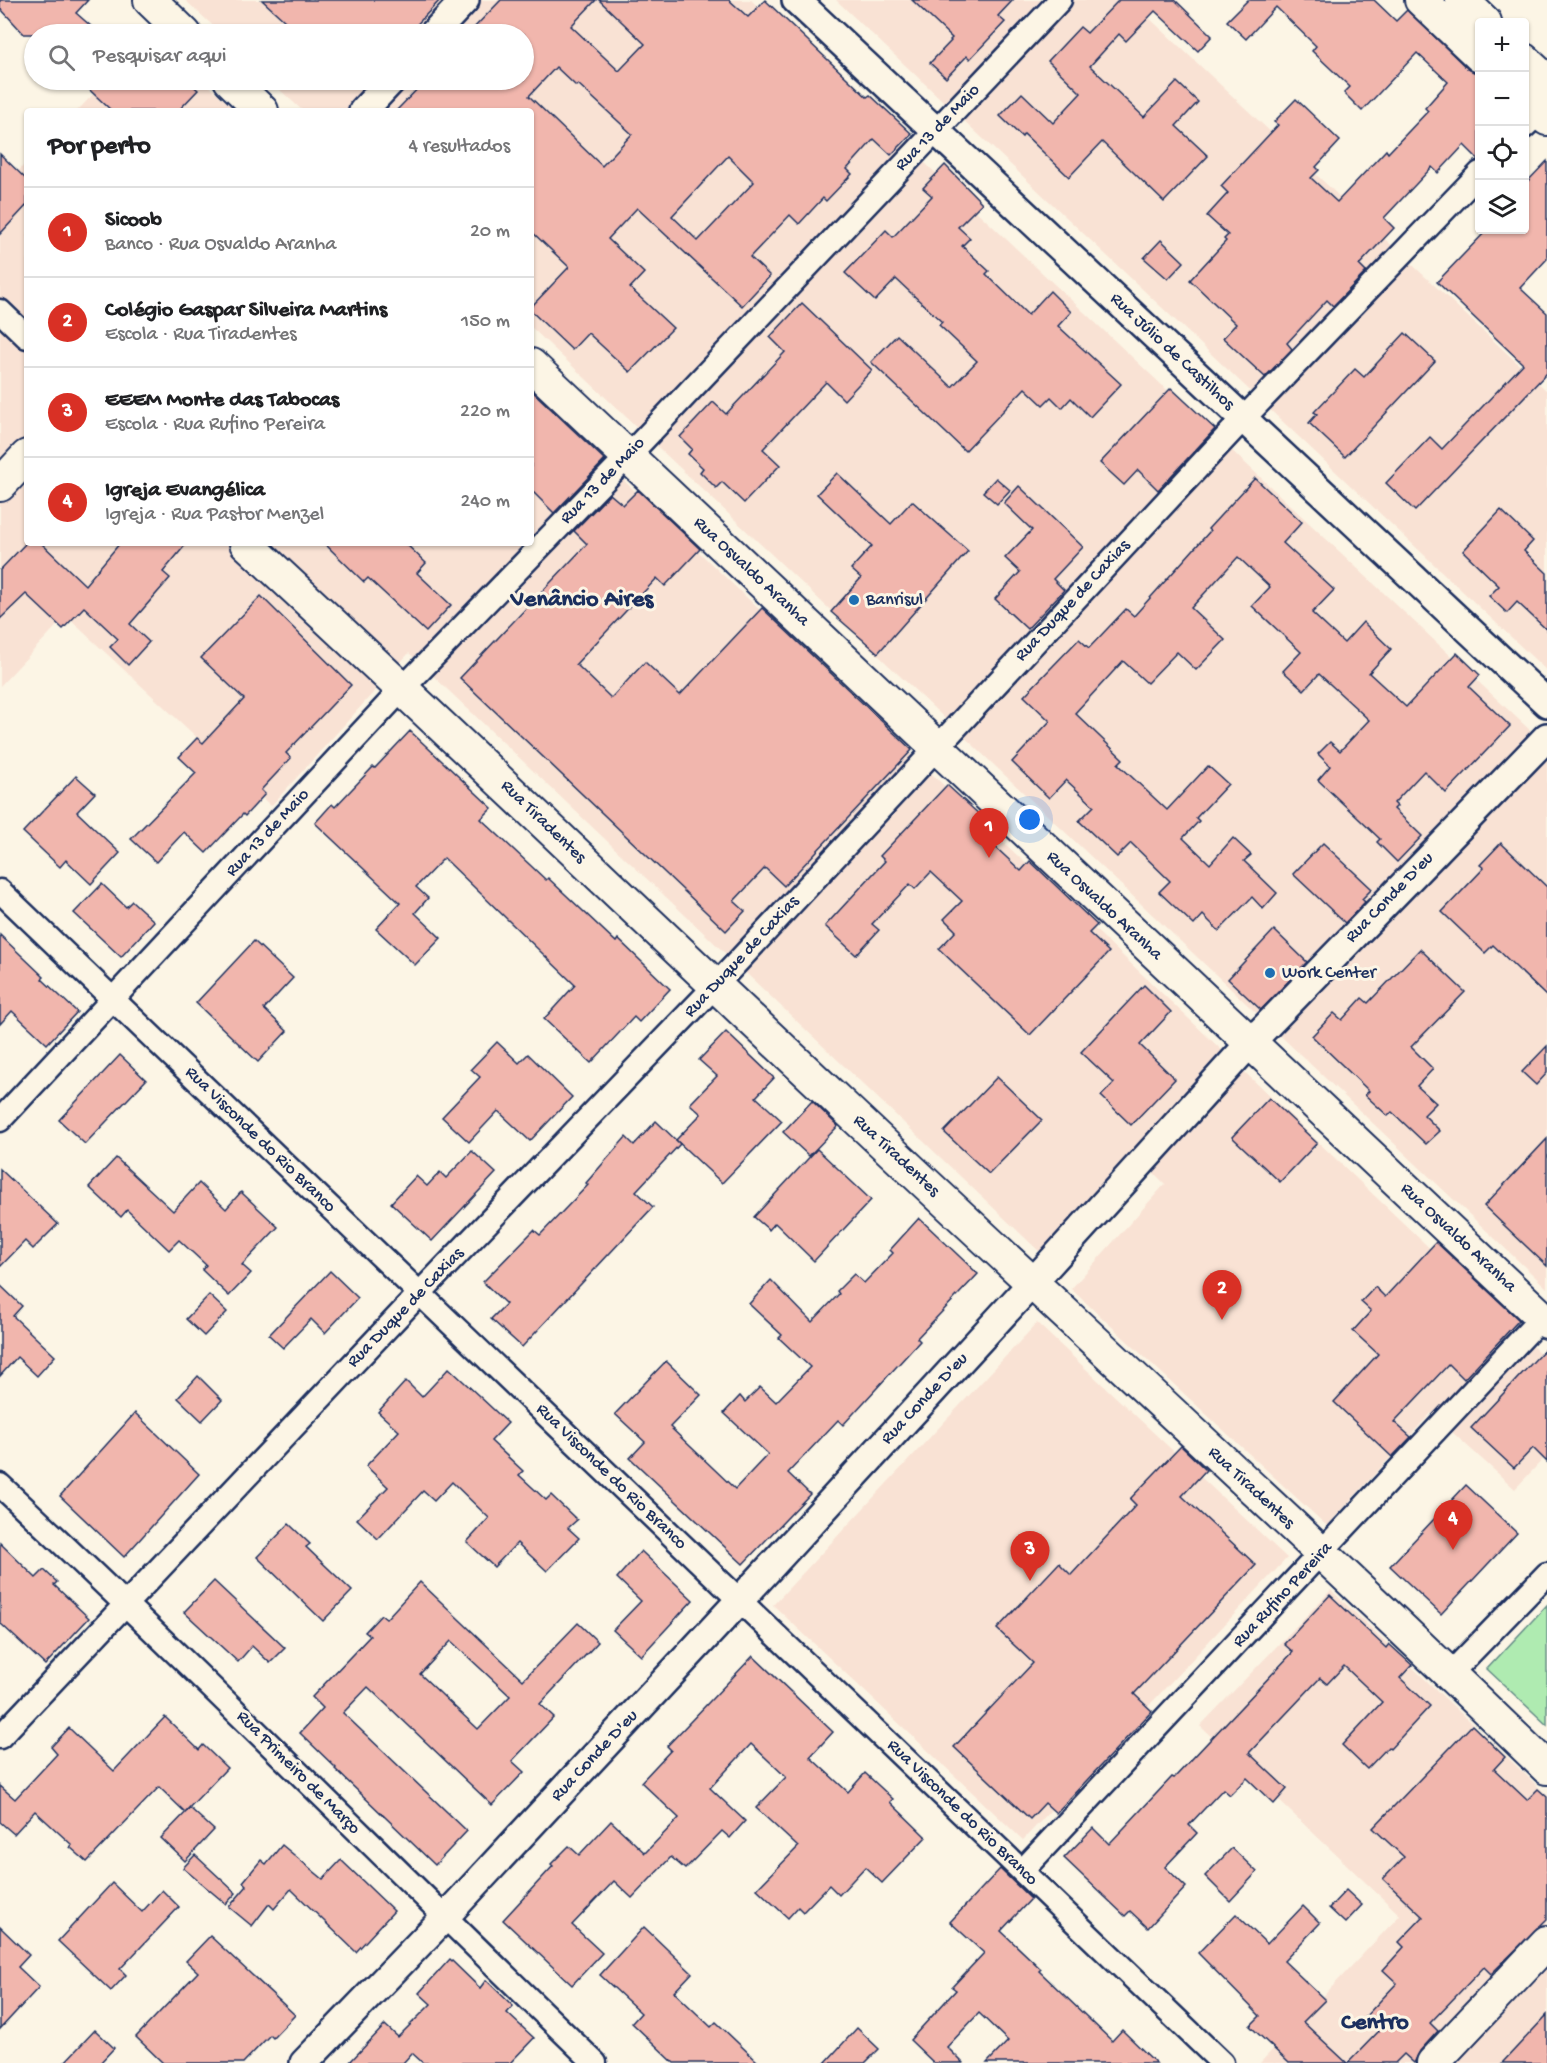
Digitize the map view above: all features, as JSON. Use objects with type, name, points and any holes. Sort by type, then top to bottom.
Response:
[{"type":"main road","points":[[150,0],[175,24]]},
{"type":"main road","points":[[1421,0],[1475,52]]},
{"type":"main road","points":[[1462,0],[1481,18]]},
{"type":"main road","points":[[1529,65],[1547,81]]},
{"type":"main road","points":[[240,90],[259,108]]},
{"type":"main road","name":"Rua Osvaldo Aranha","points":[[534,368],[1545,1320]]},
{"type":"main road","points":[[0,485],[24,459]]},
{"type":"main road","name":"Rua Tiradentes","points":[[249,546],[403,688],[716,986],[1450,1674],[1547,1768]]},
{"type":"main road","points":[[1433,2063],[1547,1942]]},
{"type":"street","points":[[442,24],[465,0]]},
{"type":"street","name":"Rua Júlio de Castilhos","points":[[796,0],[1547,703]]},
{"type":"street","name":"Rua 13 de Maio","points":[[0,1120],[403,688],[628,456],[1060,0]]},
{"type":"street","points":[[366,108],[383,90]]},
{"type":"street","name":"Rua Duque de Caxias","points":[[0,1737],[420,1293],[716,986],[1243,419],[1475,177]]},
{"type":"street","points":[[0,311],[24,334]]},
{"type":"street","name":"Rua Conde D'eu","points":[[304,2063],[444,1918],[740,1600],[1250,1043],[1547,738]]},
{"type":"street","name":"Rua Visconde do Rio Branco","points":[[0,891],[1222,2063]]},
{"type":"street","name":"Rua Rufino Pereira","points":[[1022,1870],[1545,1320]]},
{"type":"street","name":"Rua Primeiro de Março","points":[[0,1485],[126,1603],[444,1918],[595,2063]]},
{"type":"street","points":[[1450,1674],[1547,1574]]},
{"type":"shaded area","points":[[185,0],[751,0],[1547,746],[1547,1288],[534,330],[534,108],[300,108],[280,90],[534,90],[534,24],[211,24]]},
{"type":"shaded area","points":[[836,0],[1130,0],[1547,391],[1547,671]]},
{"type":"shaded area","points":[[97,90],[214,90],[233,108],[80,108]]},
{"type":"shaded area","points":[[24,165],[24,546],[534,546],[534,395],[1547,1360],[1547,1455],[1515,1489],[1431,1413],[1327,1526],[1071,1289],[1165,1184],[1133,1152],[1042,1254],[409,653],[271,806],[66,616],[0,686],[0,190]]},
{"type":"shaded area","points":[[1037,1323],[1287,1558],[1023,1840],[773,1605]]},
{"type":"shaded area","points":[[1331,1590],[1547,1795],[1547,2063],[1260,2063],[1400,1915],[1200,1726]]},
{"type":"green space","points":[[1547,1605],[1547,1725],[1487,1669]]},
{"type":"building","points":[[0,0],[88,0],[76,13],[89,24],[24,24],[24,34],[0,8]]},
{"type":"building","points":[[262,0],[440,0],[417,24],[284,24],[286,22]]},
{"type":"building","points":[[501,0],[596,0],[571,26],[619,71],[645,44],[599,0],[729,0],[748,17],[765,0],[867,97],[870,95],[912,134],[891,155],[874,139],[847,169],[852,174],[826,201],[823,198],[799,224],[790,215],[750,257],[770,276],[742,306],[637,208],[608,239],[644,273],[630,288],[673,328],[630,372],[588,333],[572,350],[534,314],[534,304],[569,267],[534,234],[534,108],[399,108],[416,90],[534,90],[534,24],[478,24]],"holes":[[[556,67],[576,86],[578,84],[632,134],[602,166],[529,96]],[[728,156],[754,182],[698,241],[672,216]]]},
{"type":"building","points":[[912,0],[1013,0],[998,16],[1005,22],[970,59],[967,56],[946,78],[930,63],[952,38]]},
{"type":"building","points":[[1119,0],[1175,0],[1212,36],[1198,51],[1155,11],[1126,41],[1119,34],[1090,66],[1144,117],[1177,82],[1198,102],[1176,126],[1208,156],[1164,202],[1102,142],[1069,177],[1024,134],[1022,137],[1000,116],[1022,93],[1053,123],[1081,93],[1048,61],[1080,27],[1087,33]]},
{"type":"building","points":[[1248,0],[1374,0],[1396,21],[1407,10],[1468,69],[1475,72],[1475,156],[1464,145],[1438,173],[1432,167],[1384,218],[1394,228],[1359,265],[1366,272],[1333,306],[1327,300],[1287,343],[1292,349],[1265,377],[1223,338],[1236,324],[1190,280],[1226,241],[1224,239],[1228,235],[1207,216],[1228,193],[1221,186],[1278,125],[1274,122],[1296,99],[1340,141],[1316,167],[1319,170],[1311,178],[1337,202],[1386,150],[1388,153],[1428,111],[1425,108],[1448,82],[1417,53],[1362,111],[1344,93],[1350,87],[1312,51],[1316,46],[1276,7],[1246,39],[1227,21]]},
{"type":"building","points":[[90,90],[198,90],[181,108],[109,108]]},
{"type":"building","points":[[0,154],[24,177],[24,208],[0,234]]},
{"type":"building","points":[[1547,161],[1547,259],[1520,288],[1547,313],[1547,373],[1415,511],[1386,483],[1430,437],[1442,449],[1523,364],[1437,282],[1483,234],[1529,234],[1529,180]]},
{"type":"building","points":[[945,165],[982,203],[958,227],[970,238],[962,246],[989,271],[986,274],[1028,315],[1050,291],[1071,312],[1058,326],[1121,384],[1090,417],[1071,398],[1062,408],[1051,397],[1043,405],[1025,388],[965,451],[871,362],[897,335],[952,387],[977,361],[939,325],[942,322],[896,279],[875,301],[845,273],[886,230],[893,237],[932,196],[923,188]]},
{"type":"building","points":[[1161,240],[1184,262],[1168,279],[1144,258]]},
{"type":"building","points":[[802,303],[872,370],[844,400],[826,382],[763,449],[780,465],[744,503],[722,482],[716,488],[700,472],[703,468],[688,454],[692,449],[680,437],[713,402],[726,414],[785,352],[770,337]]},
{"type":"building","points":[[1405,333],[1435,361],[1345,457],[1309,423],[1317,414],[1314,412],[1355,369],[1364,377]]},
{"type":"building","points":[[1171,388],[1215,429],[1158,490],[1138,470],[1124,485],[1100,463]]},
{"type":"building","points":[[534,393],[605,460],[554,513],[534,493]]},
{"type":"building","points":[[837,473],[891,524],[912,501],[968,551],[878,653],[831,612],[861,578],[851,569],[872,546],[817,494]]},
{"type":"building","points":[[996,478],[1010,490],[997,504],[983,492]]},
{"type":"building","points":[[1255,478],[1302,522],[1283,543],[1334,590],[1312,613],[1344,643],[1363,622],[1391,649],[1369,673],[1406,707],[1457,653],[1480,675],[1469,687],[1510,726],[1446,793],[1424,771],[1394,803],[1397,806],[1394,809],[1422,836],[1397,862],[1377,842],[1380,839],[1318,780],[1330,766],[1318,754],[1330,742],[1340,751],[1369,720],[1319,674],[1304,690],[1283,671],[1301,652],[1252,606],[1270,587],[1238,557],[1191,608],[1225,640],[1196,670],[1177,652],[1147,683],[1123,661],[1075,713],[1123,759],[1118,764],[1167,810],[1208,766],[1228,784],[1196,818],[1199,821],[1183,838],[1210,864],[1233,838],[1251,855],[1244,861],[1277,893],[1263,909],[1252,897],[1219,931],[1203,915],[1194,925],[1159,892],[1170,881],[1131,843],[1117,857],[1079,821],[1094,806],[1066,780],[1049,798],[1012,762],[1050,721],[1024,696],[1079,639],[1089,648],[1126,609],[1134,616]]},
{"type":"building","points":[[1019,486],[1083,547],[1053,579],[1064,590],[1027,629],[995,599],[1020,572],[1005,558],[1032,530],[1004,503]]},
{"type":"building","points":[[638,490],[700,549],[665,586],[657,578],[576,664],[611,698],[645,662],[680,695],[762,608],[912,750],[784,886],[765,868],[734,901],[745,911],[726,931],[460,678],[587,544],[574,531],[610,494],[623,505]]},
{"type":"building","points":[[1501,510],[1533,541],[1524,551],[1547,573],[1547,630],[1517,602],[1507,613],[1489,596],[1499,586],[1463,551]]},
{"type":"building","points":[[24,545],[44,546],[85,585],[118,546],[185,546],[163,572],[170,578],[130,624],[149,642],[128,665],[110,647],[118,639],[84,607],[63,629],[26,594],[0,619],[0,570]]},
{"type":"building","points":[[327,546],[408,546],[426,563],[417,573],[451,605],[426,632],[368,578],[364,582]]},
{"type":"building","points":[[261,596],[351,685],[286,753],[291,758],[261,790],[265,794],[206,853],[184,832],[156,862],[131,839],[196,773],[179,757],[197,738],[203,743],[244,699],[201,658]]},
{"type":"building","points":[[410,731],[492,808],[481,819],[616,942],[618,939],[670,989],[639,1022],[634,1017],[591,1063],[544,1019],[575,985],[444,858],[416,887],[428,898],[415,913],[441,938],[415,965],[376,929],[400,903],[315,823],[332,804],[335,807]]},
{"type":"building","points":[[76,776],[95,793],[77,812],[120,853],[91,884],[66,860],[60,867],[23,832]]},
{"type":"building","points":[[947,785],[982,817],[974,827],[1021,871],[1030,861],[1097,925],[1089,933],[1109,952],[1030,1035],[939,949],[956,931],[944,919],[962,901],[931,872],[915,889],[910,884],[872,924],[879,930],[856,955],[825,926],[885,861],[880,856]]},
{"type":"building","points":[[1323,843],[1372,889],[1362,899],[1365,902],[1345,923],[1293,874]]},
{"type":"building","points":[[1501,843],[1547,887],[1547,997],[1493,945],[1485,953],[1442,912],[1484,868],[1480,865]]},
{"type":"building","points":[[102,884],[126,907],[132,901],[154,921],[121,957],[74,913]]},
{"type":"building","name":"Work Center","points":[[1274,930],[1307,962],[1261,1010],[1228,979]]},
{"type":"building","points":[[0,935],[77,1012],[47,1044],[12,1011],[0,1024]]},
{"type":"building","points":[[254,941],[293,978],[264,1009],[287,1031],[258,1062],[196,1003]]},
{"type":"building","points":[[1420,949],[1465,992],[1411,1047],[1433,1069],[1417,1086],[1436,1103],[1424,1115],[1440,1131],[1426,1144],[1392,1112],[1388,1116],[1365,1095],[1369,1091],[1312,1036],[1334,1013],[1342,1020],[1362,998],[1368,1003]]},
{"type":"building","points":[[1144,985],[1171,1012],[1140,1045],[1175,1079],[1131,1125],[1101,1096],[1114,1083],[1081,1052]]},
{"type":"building","points":[[726,1032],[774,1078],[756,1097],[782,1121],[722,1183],[676,1140],[701,1114],[690,1104],[717,1076],[699,1060]]},
{"type":"building","points":[[497,1042],[519,1063],[528,1054],[572,1097],[530,1141],[498,1111],[469,1142],[442,1117],[480,1077],[471,1069]]},
{"type":"building","points":[[1547,1046],[1547,1073],[1536,1085],[1522,1072]]},
{"type":"building","points":[[120,1055],[146,1080],[85,1144],[59,1120]]},
{"type":"building","points":[[997,1077],[1042,1120],[989,1174],[944,1132]]},
{"type":"building","points":[[1269,1098],[1317,1143],[1280,1182],[1232,1137]]},
{"type":"building","points":[[812,1101],[838,1126],[809,1156],[783,1132]]},
{"type":"building","points":[[656,1121],[680,1144],[636,1191],[653,1207],[522,1347],[491,1319],[506,1304],[483,1282],[534,1230],[540,1235],[588,1185],[586,1183],[626,1137],[634,1145]]},
{"type":"building","points":[[1547,1139],[1547,1266],[1484,1206]]},
{"type":"building","points":[[817,1149],[871,1200],[814,1261],[775,1223],[769,1230],[754,1217]]},
{"type":"building","points":[[472,1151],[496,1173],[432,1241],[391,1203],[416,1176],[427,1186],[440,1172],[446,1178]]},
{"type":"building","points":[[116,1158],[173,1211],[199,1183],[226,1209],[241,1192],[278,1227],[242,1265],[251,1273],[229,1296],[202,1270],[206,1265],[179,1240],[169,1250],[127,1210],[121,1217],[89,1187]]},
{"type":"building","points":[[0,1169],[58,1224],[33,1249],[25,1241],[0,1267]]},
{"type":"building","points":[[919,1218],[978,1274],[917,1338],[920,1341],[843,1425],[838,1420],[788,1473],[810,1494],[743,1564],[630,1458],[645,1442],[615,1414],[666,1361],[701,1395],[670,1427],[735,1489],[768,1454],[724,1413],[740,1396],[745,1402],[760,1387],[776,1402],[810,1367],[779,1338],[782,1335],[749,1304],[771,1280],[812,1322],[839,1294],[837,1291],[854,1274],[864,1283],[893,1253],[890,1250]]},
{"type":"building","points":[[1436,1242],[1519,1320],[1464,1379],[1449,1364],[1394,1422],[1411,1437],[1392,1457],[1334,1402],[1378,1354],[1353,1331],[1371,1311],[1361,1302],[1375,1287],[1385,1297]]},
{"type":"building","points":[[330,1271],[358,1298],[325,1333],[311,1319],[283,1348],[269,1335]]},
{"type":"building","points":[[0,1285],[22,1306],[13,1316],[55,1356],[37,1376],[17,1357],[0,1376]]},
{"type":"building","points":[[209,1295],[227,1312],[204,1336],[186,1319]]},
{"type":"building","points":[[1547,1347],[1547,1462],[1533,1448],[1514,1468],[1471,1428]]},
{"type":"building","points":[[449,1368],[508,1423],[491,1441],[523,1471],[519,1475],[546,1500],[551,1495],[577,1520],[568,1528],[579,1538],[547,1571],[517,1543],[494,1567],[467,1542],[489,1518],[452,1482],[434,1501],[423,1491],[378,1539],[357,1519],[388,1487],[366,1466],[399,1431],[378,1412],[406,1381],[422,1397]]},
{"type":"building","points":[[198,1376],[222,1400],[202,1421],[178,1398]]},
{"type":"building","points":[[135,1413],[199,1474],[124,1557],[60,1496]]},
{"type":"building","points":[[1181,1446],[1206,1470],[1182,1496],[1256,1565],[1134,1694],[1152,1711],[1056,1813],[1045,1803],[1030,1819],[954,1747],[1033,1663],[997,1629],[1059,1563],[1071,1575],[1136,1505],[1130,1499]]},
{"type":"building","points":[[1466,1485],[1517,1533],[1441,1614],[1390,1566]]},
{"type":"building","points":[[289,1524],[310,1544],[306,1547],[352,1591],[323,1621],[257,1557]]},
{"type":"building","points":[[0,1543],[36,1578],[44,1570],[57,1582],[54,1585],[89,1618],[45,1665],[0,1623]]},
{"type":"building","points":[[641,1551],[693,1600],[641,1656],[613,1630],[641,1601],[617,1578]]},
{"type":"building","points":[[214,1581],[285,1648],[270,1663],[252,1646],[238,1662],[184,1612]]},
{"type":"building","points":[[420,1582],[523,1680],[578,1623],[598,1642],[540,1704],[554,1717],[512,1761],[524,1772],[492,1805],[368,1687],[343,1713],[467,1831],[435,1865],[300,1733],[323,1708],[312,1697],[370,1636],[365,1632],[381,1615],[386,1619]],"holes":[[[451,1641],[510,1696],[478,1729],[420,1674]]]},
{"type":"building","points":[[1330,1595],[1386,1648],[1389,1644],[1412,1665],[1400,1678],[1430,1706],[1390,1749],[1388,1747],[1367,1769],[1342,1745],[1382,1702],[1344,1666],[1327,1684],[1320,1678],[1249,1753],[1287,1789],[1274,1804],[1247,1778],[1230,1795],[1223,1789],[1189,1825],[1197,1833],[1165,1867],[1186,1887],[1148,1928],[1130,1911],[1125,1916],[1064,1858],[1093,1828],[1109,1844],[1293,1652],[1284,1644]]},
{"type":"building","points":[[753,1656],[833,1732],[810,1757],[848,1792],[865,1773],[893,1799],[890,1802],[926,1837],[882,1883],[865,1867],[839,1895],[829,1885],[803,1912],[798,1907],[788,1918],[757,1889],[798,1847],[756,1808],[786,1777],[751,1744],[710,1788],[745,1821],[730,1838],[722,1831],[685,1869],[671,1857],[632,1898],[614,1881],[572,1925],[602,1953],[572,1985],[503,1920],[569,1846],[579,1855],[611,1821],[645,1853],[679,1818],[641,1782],[671,1750],[667,1746]]},
{"type":"building","points":[[165,1717],[199,1750],[203,1745],[227,1768],[185,1812],[159,1787],[87,1862],[35,1811],[14,1834],[0,1822],[0,1786],[15,1799],[57,1754],[51,1747],[69,1728],[114,1771]]},
{"type":"building","points":[[1472,1725],[1505,1757],[1494,1769],[1527,1800],[1538,1789],[1547,1797],[1547,1919],[1491,1974],[1484,1967],[1430,2023],[1438,2031],[1420,2051],[1414,2063],[1404,2054],[1395,2063],[1348,2063],[1379,2031],[1365,2017],[1397,1983],[1383,1970],[1404,1947],[1399,1942],[1423,1917],[1383,1879],[1404,1857],[1373,1828]]},
{"type":"building","points":[[190,1808],[214,1830],[185,1861],[161,1838]]},
{"type":"building","points":[[282,1845],[323,1879],[341,1860],[394,1911],[356,1952],[291,1889],[274,1909],[269,1904],[252,1926],[229,1907],[247,1886],[243,1882],[261,1860],[266,1864]]},
{"type":"building","points":[[1232,1848],[1257,1872],[1230,1901],[1205,1876]]},
{"type":"building","points":[[195,1855],[236,1893],[226,1904],[183,1868]]},
{"type":"building","points":[[1000,1869],[1031,1899],[1001,1931],[1112,2041],[1122,2030],[1156,2063],[987,2063],[1008,2041],[979,2013],[947,2047],[963,2063],[934,2063],[910,2040],[956,1990],[952,1987],[984,1953],[950,1922]]},
{"type":"building","points":[[112,1883],[142,1912],[162,1890],[179,1907],[120,1969],[126,1975],[111,1991],[58,1941]]},
{"type":"building","points":[[1346,1890],[1362,1905],[1345,1923],[1329,1908]]},
{"type":"building","points":[[1303,1906],[1320,1923],[1284,1961],[1325,2000],[1303,2022],[1347,2063],[1289,2063],[1250,2026],[1260,2016],[1198,1953],[1236,1914],[1267,1944]]},
{"type":"building","points":[[0,1927],[29,1955],[18,1967],[39,1987],[0,2029]]},
{"type":"building","points":[[644,1927],[692,1973],[674,1992],[711,2027],[716,2022],[759,2063],[674,2063],[632,2023],[641,2013],[600,1975]]},
{"type":"building","points":[[210,1936],[295,2015],[273,2038],[270,2035],[243,2063],[163,2063],[136,2037],[198,1972],[186,1961]]},
{"type":"building","points":[[450,1959],[480,1988],[486,1980],[513,2006],[507,2013],[534,2038],[510,2063],[423,2063],[412,2053],[403,2063],[349,2063],[385,2025],[398,2037],[431,2004],[419,1993]]},
{"type":"building","points":[[1547,2015],[1547,2063],[1502,2063]]},
{"type":"building","points":[[857,2028],[879,2049],[865,2063],[825,2063]]},
{"type":"building","points":[[95,2030],[114,2048],[100,2063],[64,2063]]},
{"type":"place","name":"Banrisul","points":[[854,600]]},
{"type":"place","name":"Sicoob","points":[[989,858]]},
{"type":"place","name":"Work Center","points":[[1270,973]]},
{"type":"place","name":"Colégio Gaspar Silveira Martins","points":[[1222,1320]]},
{"type":"place","name":"Igreja Evangélica","points":[[1453,1550]]},
{"type":"place","name":"EEEM Monte das Tabocas","points":[[1030,1581]]},
{"type":"district","name":"Venâncio Aires","points":[[582,600]]},
{"type":"district","name":"Centro","points":[[1375,2023]]}]
